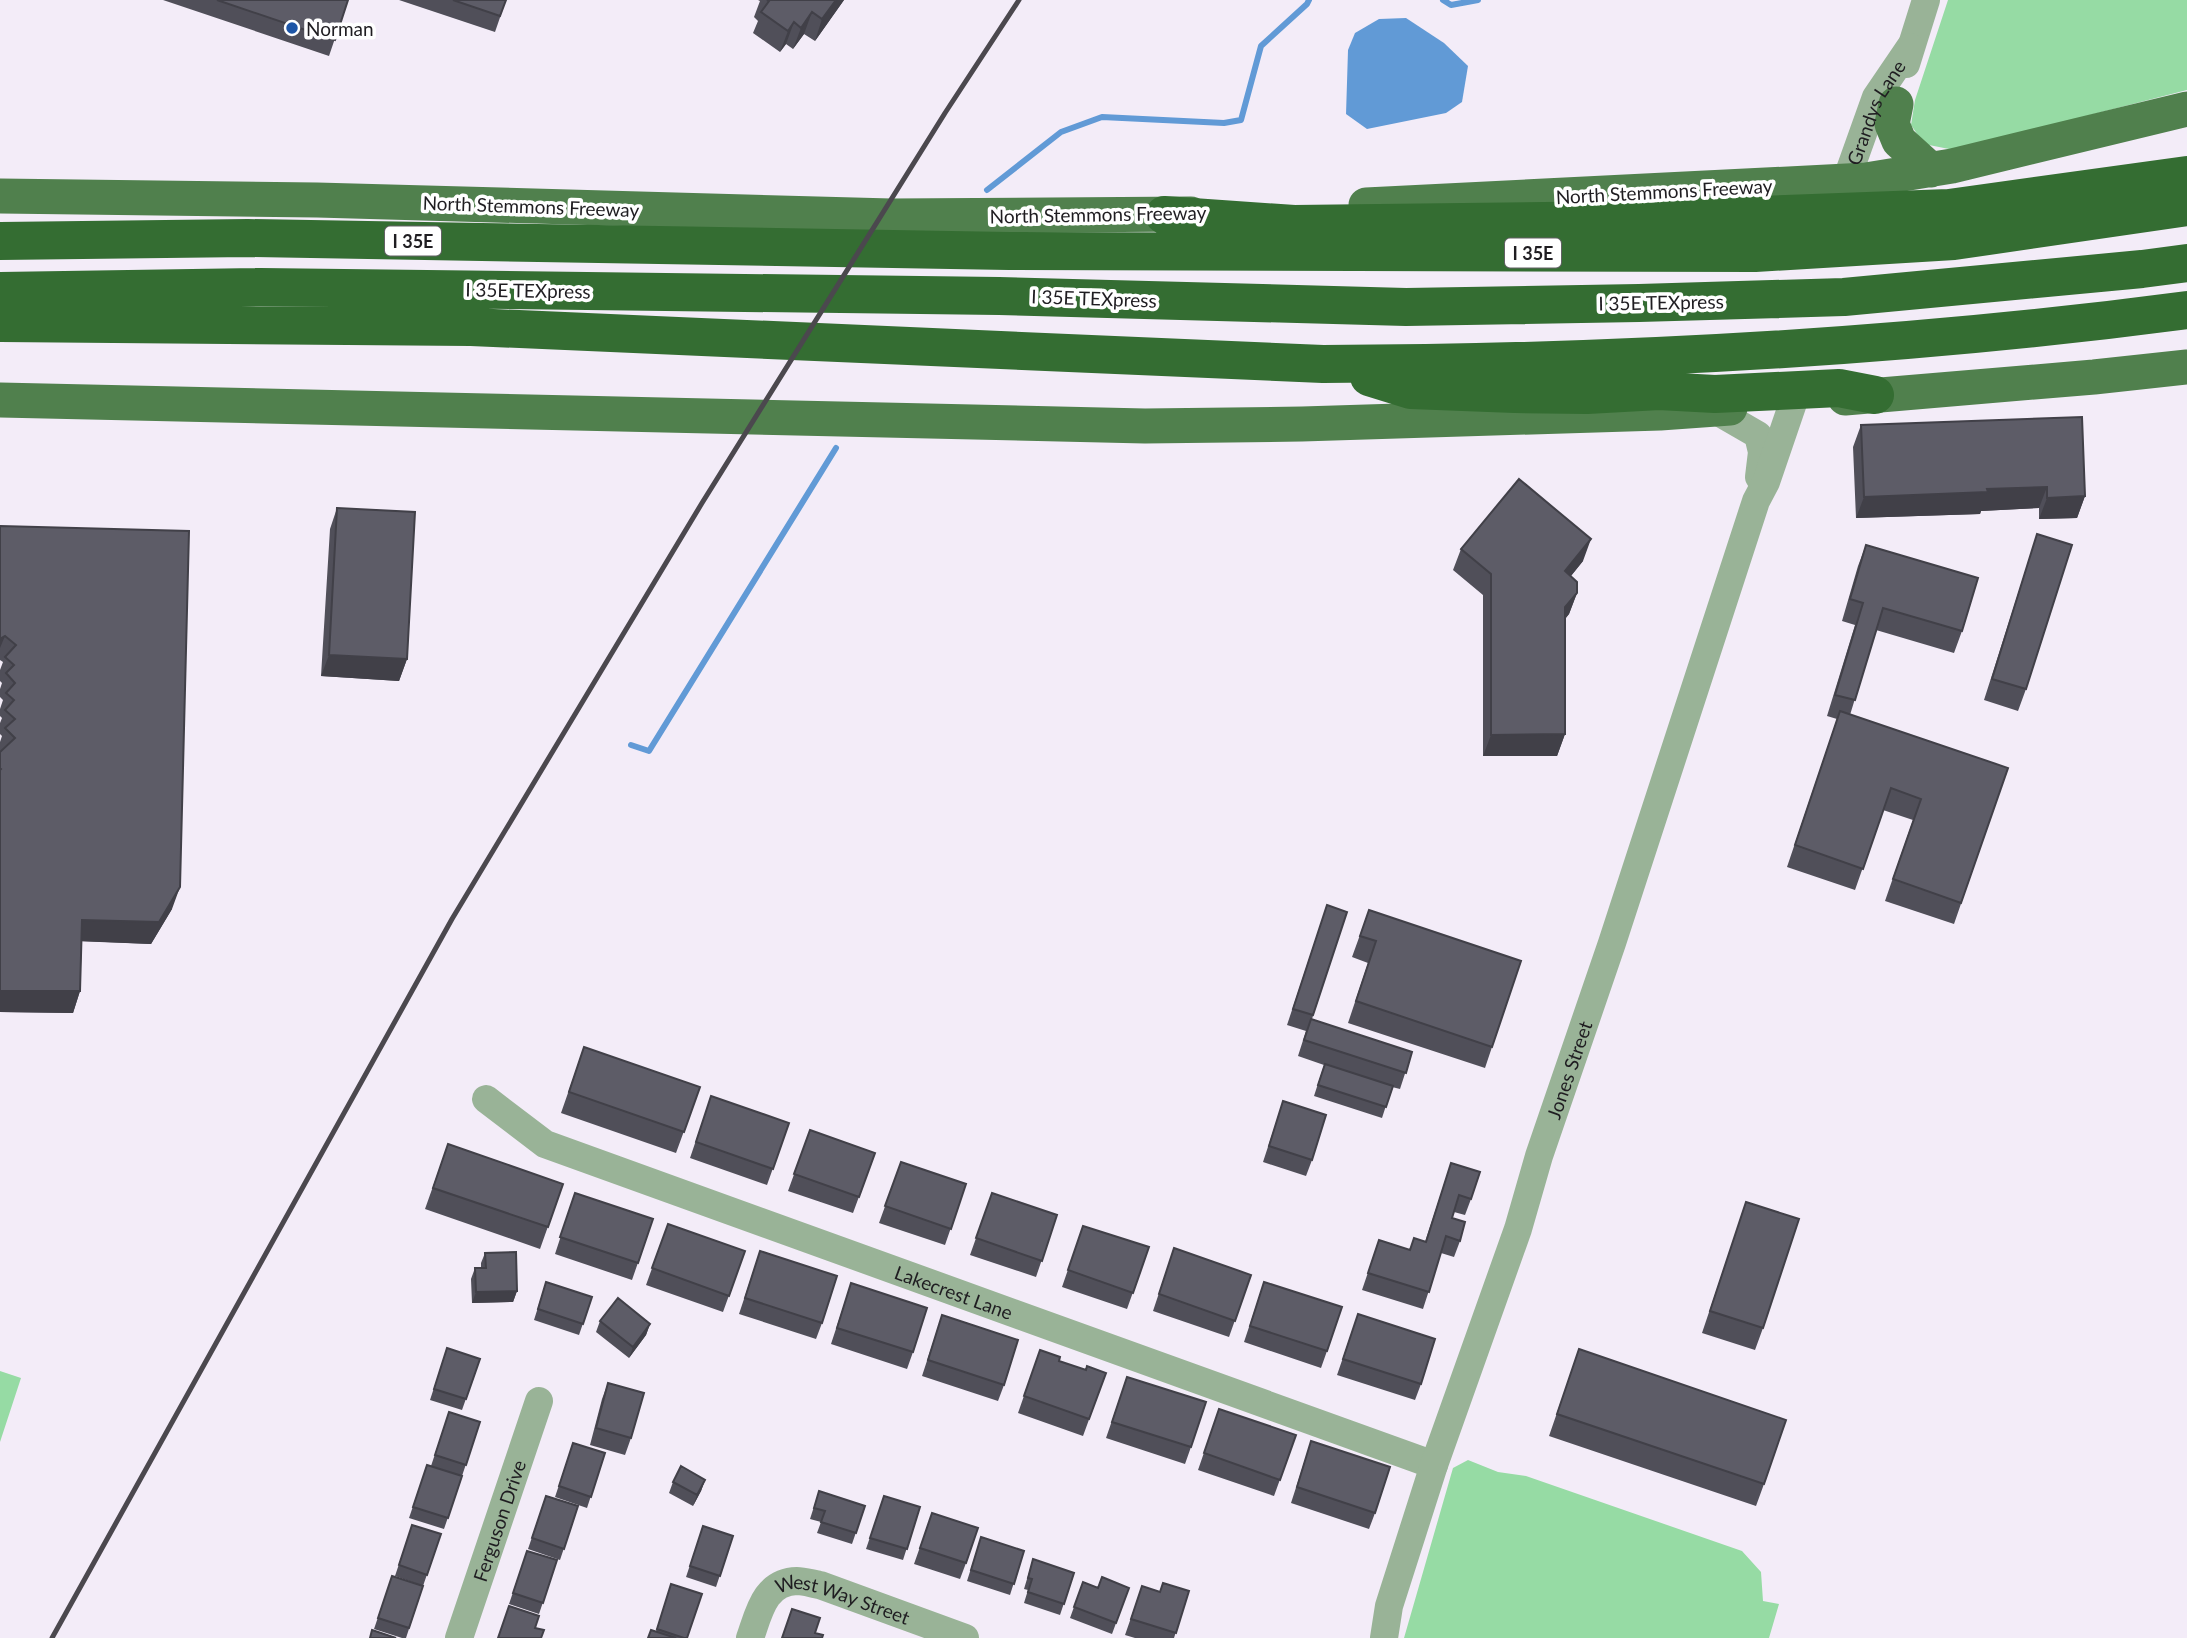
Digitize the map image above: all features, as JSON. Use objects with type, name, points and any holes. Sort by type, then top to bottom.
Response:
[{"type":"highway","points":[[1164,215],[1294,224],[1625,220],[1949,208],[2187,175]]},
{"type":"highway","name":"North Stemmons Freeway","points":[[0,241],[248,239],[1009,251],[1755,253],[1954,241],[2187,207]]},
{"type":"highway","points":[[1954,241],[2081,247],[2187,234]]},
{"type":"highway","name":"I 35E TEXpress","points":[[0,291],[261,287],[999,296],[1406,307],[1844,297],[2187,262]]},
{"type":"highway","points":[[0,323],[471,327],[1323,364],[1550,361],[1738,352],[1985,333],[2101,322],[2187,310]]},
{"type":"highway","points":[[1323,364],[1411,390],[1587,395],[1659,391],[1715,394],[1839,388],[1875,395]]},
{"type":"main road","points":[[1896,104],[1892,124],[1899,141],[1931,170]]},
{"type":"main road","name":"North Stemmons Freeway","points":[[0,196],[317,200],[879,216],[1164,215],[1846,181],[1931,170],[2187,109]]},
{"type":"main road","points":[[0,400],[1145,426],[1302,424],[1713,410],[2187,367]]},
{"type":"street","name":"Grandys Lane","points":[[1896,104],[1910,47],[1926,0]]},
{"type":"street","name":"Grandys Lane","points":[[1846,181],[1876,97],[1910,47]]},
{"type":"street","name":"Jones Street","points":[[1756,500],[1766,482],[1793,403]]},
{"type":"street","name":"Jones Street","points":[[1384,1638],[1389,1606],[1434,1465],[1518,1229],[1539,1156],[1612,943],[1756,500],[1762,452],[1758,435],[1713,410]]},
{"type":"street","name":"Lakecrest Lane","points":[[486,1098],[545,1144],[1434,1465]]},
{"type":"street","name":"Ferguson Drive","points":[[459,1638],[539,1401]]},
{"type":"street","name":"West Way Street","points":[[750,1638],[764,1599],[775,1588],[797,1581],[820,1585],[965,1638]]},
{"type":"green space","points":[[1948,0],[2187,0],[2187,90],[1954,150],[1924,144],[1911,125],[1915,100]]},
{"type":"green space","points":[[0,1371],[21,1378],[0,1442]]},
{"type":"green space","points":[[1468,1460],[1498,1472],[1526,1476],[1742,1551],[1761,1572],[1763,1601],[1779,1604],[1769,1638],[1404,1638],[1453,1468]]},
{"type":"water","points":[[1406,18],[1444,43],[1468,66],[1462,102],[1446,113],[1367,129],[1346,114],[1348,50],[1355,33],[1379,19]]},
{"type":"building","points":[[217,0],[348,0],[335,40]]},
{"type":"building","points":[[453,0],[506,0],[500,16]]},
{"type":"building","points":[[767,0],[836,0],[822,19],[812,12],[801,28],[794,22],[788,31],[761,12],[769,1]]},
{"type":"building","points":[[2082,417],[2085,496],[2047,498],[2047,487],[1864,497],[1861,425]]},
{"type":"building","points":[[1519,479],[1591,539],[1565,571],[1577,582],[1577,593],[1565,607],[1565,734],[1491,735],[1491,574],[1461,549]]},
{"type":"building","points":[[337,508],[415,512],[407,659],[329,655]]},
{"type":"building","points":[[0,526],[189,531],[180,887],[159,922],[82,920],[80,991],[0,991],[0,752],[15,738],[5,728],[15,719],[5,710],[14,700],[6,693],[15,683],[6,673],[14,665],[5,657],[16,645],[5,636],[0,639]]},
{"type":"building","points":[[2037,534],[2072,545],[2026,689],[1992,679]]},
{"type":"building","points":[[1866,545],[1978,578],[1962,631],[1883,608],[1855,700],[1835,695],[1863,603],[1850,599]]},
{"type":"building","points":[[1840,711],[2008,768],[1961,903],[1893,879],[1921,799],[1891,788],[1863,869],[1795,845]]},
{"type":"building","points":[[1327,905],[1347,912],[1313,1015],[1293,1009]]},
{"type":"building","points":[[1369,910],[1521,961],[1492,1047],[1356,1001],[1376,941],[1360,936]]},
{"type":"building","points":[[1311,1019],[1412,1052],[1406,1073],[1304,1040]]},
{"type":"building","points":[[584,1047],[700,1087],[684,1132],[569,1092]]},
{"type":"building","points":[[1325,1064],[1393,1086],[1386,1107],[1318,1085]]},
{"type":"building","points":[[711,1096],[789,1123],[773,1169],[696,1142]]},
{"type":"building","points":[[1283,1101],[1326,1115],[1312,1160],[1269,1146]]},
{"type":"building","points":[[810,1130],[875,1153],[859,1197],[794,1174]]},
{"type":"building","points":[[448,1144],[563,1184],[548,1227],[433,1188]]},
{"type":"building","points":[[901,1162],[966,1184],[951,1229],[885,1206]]},
{"type":"building","points":[[1451,1163],[1480,1172],[1471,1199],[1459,1195],[1452,1218],[1465,1222],[1460,1241],[1446,1236],[1429,1292],[1368,1273],[1379,1240],[1410,1250],[1414,1238],[1426,1242]]},
{"type":"building","points":[[575,1193],[653,1219],[638,1263],[560,1237]]},
{"type":"building","points":[[992,1193],[1057,1215],[1042,1261],[976,1238]]},
{"type":"building","points":[[1746,1202],[1799,1219],[1763,1328],[1710,1311]]},
{"type":"building","points":[[668,1224],[745,1251],[729,1296],[652,1268]]},
{"type":"building","points":[[1083,1226],[1149,1247],[1133,1293],[1068,1270]]},
{"type":"building","points":[[1174,1248],[1251,1275],[1235,1321],[1159,1294]]},
{"type":"building","points":[[760,1251],[837,1276],[822,1323],[745,1298]]},
{"type":"building","points":[[516,1252],[517,1291],[476,1292],[475,1268],[486,1268],[485,1253]]},
{"type":"building","points":[[546,1282],[592,1297],[583,1324],[538,1309]]},
{"type":"building","points":[[1264,1282],[1342,1307],[1327,1351],[1250,1326]]},
{"type":"building","points":[[851,1283],[927,1308],[913,1352],[837,1328]]},
{"type":"building","points":[[618,1298],[650,1324],[633,1347],[600,1321]]},
{"type":"building","points":[[1358,1314],[1435,1339],[1421,1384],[1343,1359]]},
{"type":"building","points":[[942,1315],[1018,1340],[1004,1385],[928,1360]]},
{"type":"building","points":[[447,1348],[480,1359],[466,1399],[434,1389]]},
{"type":"building","points":[[1579,1349],[1786,1420],[1764,1484],[1557,1414]]},
{"type":"building","points":[[1040,1350],[1060,1357],[1059,1361],[1106,1373],[1089,1419],[1024,1396]]},
{"type":"building","points":[[1127,1377],[1206,1402],[1191,1447],[1112,1422]]},
{"type":"building","points":[[608,1383],[644,1393],[631,1438],[596,1428]]},
{"type":"building","points":[[1219,1409],[1296,1435],[1280,1480],[1204,1453]]},
{"type":"building","points":[[449,1412],[480,1422],[466,1465],[435,1455]]},
{"type":"building","points":[[1311,1441],[1390,1467],[1375,1513],[1297,1487]]},
{"type":"building","points":[[573,1443],[605,1453],[591,1497],[559,1486]]},
{"type":"building","points":[[427,1465],[462,1476],[448,1518],[413,1507]]},
{"type":"building","points":[[681,1466],[705,1480],[697,1495],[673,1482]]},
{"type":"building","points":[[819,1491],[865,1506],[856,1533],[821,1522],[825,1511],[814,1508]]},
{"type":"building","points":[[546,1496],[578,1506],[564,1549],[532,1538]]},
{"type":"building","points":[[884,1496],[920,1507],[907,1549],[870,1538]]},
{"type":"building","points":[[932,1513],[978,1528],[966,1563],[920,1548]]},
{"type":"building","points":[[412,1525],[441,1534],[427,1575],[399,1565]]},
{"type":"building","points":[[703,1526],[733,1536],[720,1576],[690,1566]]},
{"type":"building","points":[[981,1537],[1024,1551],[1014,1584],[971,1570]]},
{"type":"building","points":[[527,1551],[557,1560],[543,1603],[513,1593]]},
{"type":"building","points":[[1033,1559],[1074,1573],[1064,1604],[1028,1592]]},
{"type":"building","points":[[392,1576],[423,1586],[409,1628],[378,1618]]},
{"type":"building","points":[[1102,1577],[1129,1588],[1116,1623],[1074,1607],[1083,1582],[1098,1588]]},
{"type":"building","points":[[1163,1583],[1189,1591],[1176,1633],[1131,1619],[1142,1586],[1160,1592]]},
{"type":"building","points":[[671,1584],[702,1594],[687,1638],[657,1629]]},
{"type":"building","points":[[509,1606],[539,1616],[535,1628],[544,1630],[541,1638],[498,1638]]},
{"type":"building","points":[[792,1609],[820,1618],[815,1633],[823,1635],[822,1638],[782,1638]]},
{"type":"building","points":[[372,1630],[396,1638],[370,1638]]},
{"type":"building","points":[[651,1630],[676,1638],[648,1638]]},
{"type":"waterway","points":[[987,190],[1061,132],[1102,117],[1224,123],[1241,120],[1261,46],[1309,0]]},
{"type":"waterway","points":[[1443,0],[1451,5],[1478,0]]},
{"type":"waterway","points":[[631,745],[649,751],[836,448]]},
{"type":"railway","points":[[52,1638],[452,919],[702,503],[945,113],[1019,0]]},
{"type":"place","name":"Norman","points":[[292,28]]}]
